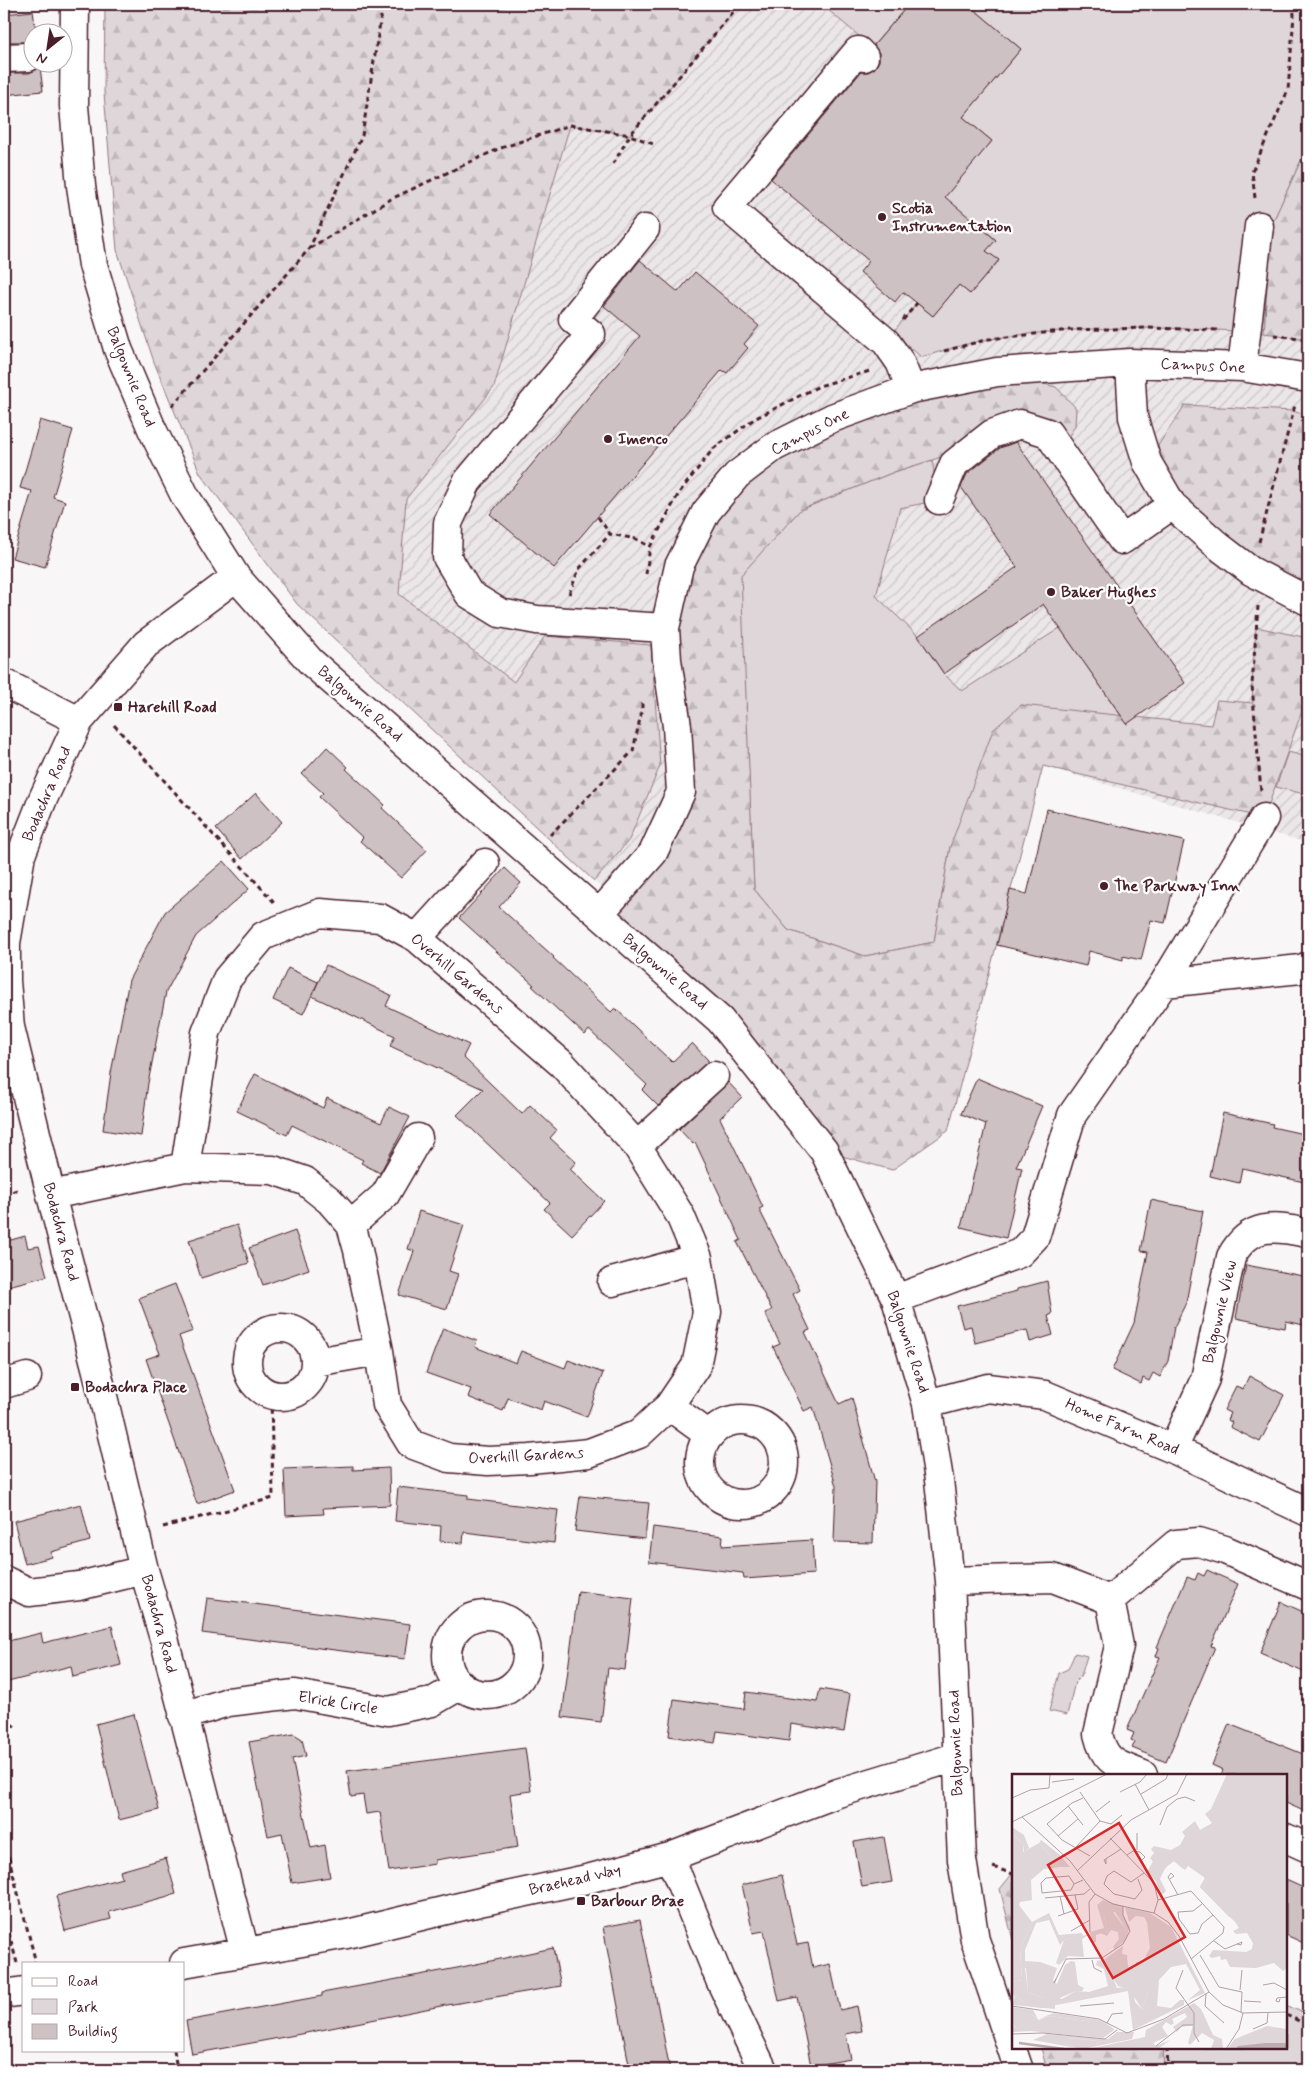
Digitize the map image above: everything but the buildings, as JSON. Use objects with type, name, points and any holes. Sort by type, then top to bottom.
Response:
[{"type":"street","name":"Balgownie Road","points":[[75,4],[74,106],[81,186],[93,265],[118,349],[152,429],[184,496],[236,577],[311,662],[720,1020],[824,1151],[896,1299],[927,1404],[934,1442],[950,1581],[956,1757],[962,1860],[975,1940],[1019,2070]]},
{"type":"street","points":[[864,57],[858,51],[727,206],[886,342],[900,362],[911,389]]},
{"type":"street","points":[[1242,368],[1259,226]]},
{"type":"street","points":[[645,229],[573,318],[592,334],[466,482],[448,523],[447,557],[469,594],[500,614],[569,622],[665,628]]},
{"type":"street","points":[[1130,362],[1133,417],[1147,462],[1172,505],[1217,545],[1256,573],[1308,601]]},
{"type":"street","name":"Campus One","points":[[599,914],[653,853],[681,792],[677,726],[667,660],[665,628],[678,566],[706,512],[737,475],[774,447],[832,418],[911,389],[997,372],[1130,362],[1242,368],[1307,378]]},
{"type":"street","points":[[939,500],[954,464],[992,434],[1020,424],[1048,433],[1122,540],[1172,505]]},
{"type":"street","name":"Bodachra Road","points":[[236,577],[146,644],[87,711],[42,801],[21,855],[6,943],[6,981],[10,1026],[51,1195],[97,1371],[144,1570],[245,1952]]},
{"type":"street","points":[[4,683],[87,711]]},
{"type":"street","points":[[896,1299],[1020,1253],[1035,1237],[1072,1115],[1164,983],[1264,818]]},
{"type":"street","points":[[416,938],[485,862]]},
{"type":"street","name":"Overhill Gardens","points":[[51,1195],[185,1167],[274,1170],[306,1181],[330,1201],[350,1225],[358,1250],[379,1351],[387,1405],[411,1444],[449,1458],[513,1460],[589,1453],[638,1434],[669,1406],[696,1366],[707,1312],[698,1258],[680,1215],[637,1146],[562,1064],[416,938],[380,918],[320,912],[263,936],[227,979],[206,1033],[185,1167]]},
{"type":"street","points":[[1164,983],[1301,969],[1308,966]]},
{"type":"street","points":[[637,1146],[714,1076]]},
{"type":"street","points":[[350,1225],[385,1195],[418,1138]]},
{"type":"street","name":"Balgownie View","points":[[1173,1449],[1205,1379],[1232,1257],[1238,1244],[1249,1234],[1263,1229],[1279,1227],[1308,1233]]},
{"type":"street","points":[[612,1282],[698,1258]]},
{"type":"street","points":[[283,1328],[296,1331],[306,1339],[313,1349],[315,1362],[313,1375],[306,1385],[296,1393],[284,1396],[271,1395],[260,1390],[251,1380],[246,1369],[247,1356],[251,1344],[259,1335],[271,1329],[283,1328]]},
{"type":"street","points":[[315,1362],[379,1351]]},
{"type":"street","name":"Home Farm Road","points":[[927,1404],[988,1388],[1045,1395],[1092,1413],[1173,1449],[1308,1512]]},
{"type":"street","points":[[669,1406],[709,1434]]},
{"type":"street","points":[[1110,1600],[1176,1544],[1199,1542],[1225,1550],[1308,1586]]},
{"type":"street","points":[[4,1580],[29,1592],[79,1586],[144,1570]]},
{"type":"street","points":[[950,1581],[1053,1578],[1110,1600]]},
{"type":"street","points":[[1110,1600],[1119,1646],[1098,1734],[1101,1747],[1109,1761],[1141,1774]]},
{"type":"street","name":"Elrick Circle","points":[[183,1716],[228,1702],[295,1694],[388,1711],[432,1702],[460,1685]]},
{"type":"street","name":"Braehead Way","points":[[185,1963],[347,1934],[587,1879],[670,1857],[838,1794],[956,1757]]},
{"type":"street","points":[[1287,1838],[1308,1848]]},
{"type":"street","points":[[670,1857],[720,1980],[763,2070]]},
{"type":"street","points":[[4,1994],[21,1979]]},
{"type":"path","points":[[174,403],[309,249],[362,136],[383,4]]},
{"type":"path","points":[[613,164],[630,135],[740,4]]},
{"type":"path","points":[[1259,226],[1252,172],[1288,90],[1294,15],[1293,4]]},
{"type":"path","points":[[309,249],[392,199],[498,149],[570,125],[630,135],[653,144]]},
{"type":"path","points":[[644,582],[650,546],[679,493],[713,449],[754,419],[819,386],[900,362],[990,340],[1070,330],[1147,328],[1246,331],[1308,339]]},
{"type":"path","points":[[1264,818],[1252,685],[1256,573],[1293,410],[1307,378]]},
{"type":"path","points":[[598,517],[610,534],[636,539],[650,546]]},
{"type":"path","points":[[569,622],[570,593],[579,569],[610,534]]},
{"type":"path","points":[[532,854],[633,751],[642,708],[641,690]]},
{"type":"path","points":[[87,711],[294,924]]},
{"type":"path","points":[[136,1534],[273,1498],[271,1395]]},
{"type":"path","points":[[4,1718],[14,1726],[4,1740]]},
{"type":"path","points":[[4,1840],[34,1962]]},
{"type":"path","points":[[4,1915],[21,1979]]},
{"type":"path","points":[[1287,2015],[1308,2025]]},
{"type":"path","points":[[1167,2049],[1168,2070]]},
{"type":"path","points":[[174,2052],[177,2070]]},
{"type":"shaded area","points":[[105,4],[1308,4],[1308,843],[1043,766],[948,1131],[653,936],[297,604],[200,473],[154,362],[117,250],[104,93]]},
{"type":"shaded area","points":[[4,1910],[16,1961],[4,1963]]},
{"type":"green space","points":[[105,4],[740,4],[630,135],[570,125],[494,387],[406,499],[399,594],[514,682],[545,636],[651,645],[660,766],[629,840],[594,881],[297,604],[200,473],[154,362],[117,250],[104,93]]},
{"type":"green space","points":[[821,4],[909,4],[872,47]]},
{"type":"green space","points":[[968,4],[1308,4],[1308,145],[1271,226],[1264,333],[1161,328],[1059,331],[982,341],[921,357],[893,332],[917,303],[933,316],[959,285],[970,294],[999,261],[986,251],[995,239],[973,220],[932,211],[992,141],[963,117],[1021,49]]},
{"type":"green space","points":[[1308,145],[1308,339],[1264,333],[1271,226]]},
{"type":"green space","points":[[997,372],[1056,387],[1076,408],[1075,426],[1067,439],[1012,433],[993,441],[894,472],[800,510],[741,575],[754,889],[788,930],[865,956],[934,942],[950,847],[993,730],[1021,705],[1211,725],[1217,700],[1253,703],[1252,685],[1256,627],[1308,638],[1302,711],[1264,818],[1043,766],[948,1131],[892,1170],[824,1151],[720,1020],[599,914],[681,792],[677,726],[679,566],[774,447]]},
{"type":"green space","points":[[1185,405],[1293,411],[1308,416],[1308,566],[1298,596],[1260,576],[1147,462]]},
{"type":"green space","points":[[932,460],[939,500],[900,508],[876,596],[918,636],[944,674],[962,691],[1060,628],[1127,724],[1021,705],[950,847],[934,942],[865,956],[788,930],[754,889],[740,575],[800,510],[894,472]]},
{"type":"green space","points":[[1288,752],[1308,757],[1308,795],[1276,787]]},
{"type":"green space","points":[[1075,1653],[1087,1656],[1081,1676],[1075,1682],[1067,1715],[1049,1711],[1059,1673],[1068,1669]]},
{"type":"green space","points":[[1012,1874],[1012,1936],[1000,1889]]},
{"type":"green space","points":[[1287,2005],[1308,2015],[1308,2070],[1164,2070],[1163,2049],[1287,2049]]},
{"type":"green space","points":[[1041,2049],[1163,2049],[1164,2070],[1047,2070]]},
{"type":"place","name":"Scotia Instrumentation","points":[[882,217]]},
{"type":"place","name":"Imenco","points":[[608,439]]},
{"type":"place","name":"Baker Hughes","points":[[1051,592]]},
{"type":"place","name":"Harehill Road","points":[[118,707]]},
{"type":"place","name":"The Parkway Inn","points":[[1104,886]]},
{"type":"place","name":"Bodachra Place","points":[[75,1387]]},
{"type":"place","name":"Barbour Brae","points":[[581,1901]]}]
